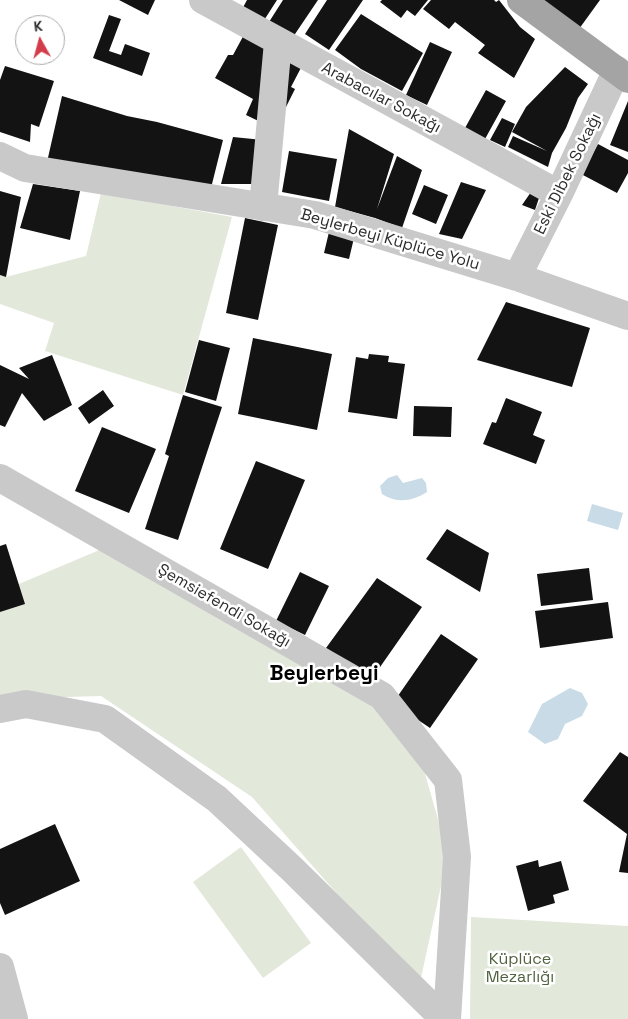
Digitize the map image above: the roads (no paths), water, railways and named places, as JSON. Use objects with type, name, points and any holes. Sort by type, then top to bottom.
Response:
[{"type":"main road","points":[[521,0],[622,74]]},
{"type":"street","name":"Arabacılar Sokağı","points":[[203,0],[559,194]]},
{"type":"street","points":[[263,207],[278,42]]},
{"type":"street","name":"Eski Dibek Sokağı","points":[[517,277],[622,74]]},
{"type":"street","name":"Beylerbeyi Küplüce Yolu","points":[[0,156],[25,168],[315,216],[517,277],[628,316]]},
{"type":"street","name":"Şemsiefendi Sokağı","points":[[0,478],[382,696],[448,780],[457,857],[445,1019]]},
{"type":"street","points":[[0,709],[26,704],[105,719],[217,799],[292,869],[445,1019]]},
{"type":"street","points":[[0,967],[14,1019]]},
{"type":"water","points":[[397,475],[403,483],[422,478],[426,483],[427,492],[416,498],[405,500],[393,499],[382,494],[380,486],[388,478]]},
{"type":"water","points":[[592,504],[623,513],[618,530],[587,521]]},
{"type":"water","points":[[570,688],[582,693],[588,704],[582,716],[565,724],[558,739],[545,744],[528,732],[542,704]]},
{"type":"district","name":"Beylerbeyi","points":[[324,674]]},
{"type":"park label","name":"Küplüce Mezarlığı","points":[[520,969]]}]
